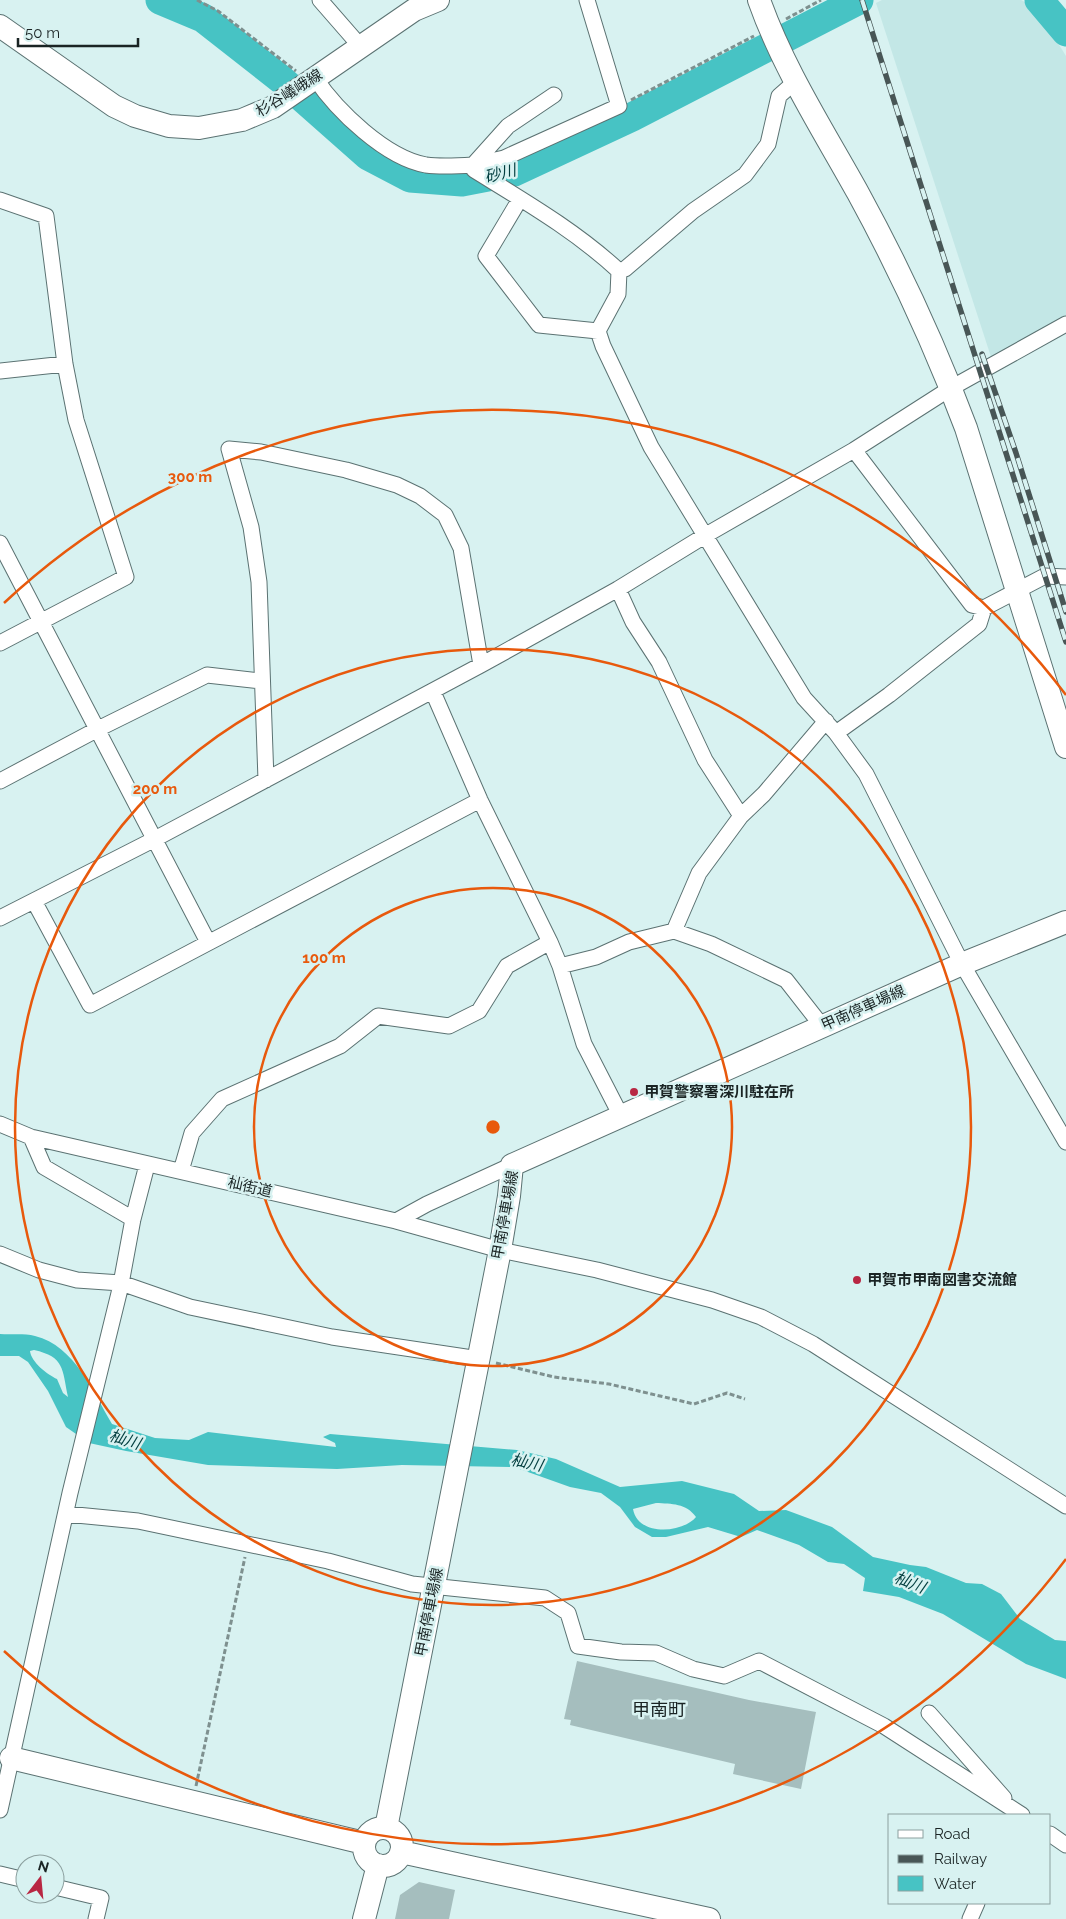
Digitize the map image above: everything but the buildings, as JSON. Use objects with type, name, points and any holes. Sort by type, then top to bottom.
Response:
[{"type":"main road","name":"杉谷嶬峨線","points":[[2,33],[114,106],[134,116],[169,126],[199,128],[230,123],[256,115],[304,85],[414,10],[438,0]]},
{"type":"main road","points":[[759,0],[770,29],[796,81],[859,195],[907,290],[951,388],[966,428],[1066,748]]},
{"type":"main road","name":"甲南停車場線","points":[[386,1828],[500,1250],[512,1165],[962,964],[1066,922]]},
{"type":"main road","points":[[11,1758],[364,1843]]},
{"type":"main road","points":[[386,1828],[396,1832],[401,1842],[401,1852],[394,1863],[378,1865],[370,1861],[366,1855],[364,1843],[370,1833],[386,1828]]},
{"type":"main road","points":[[401,1852],[709,1919]]},
{"type":"main road","points":[[364,1919],[378,1865]]},
{"type":"street","points":[[320,0],[361,47]]},
{"type":"street","points":[[304,85],[324,92],[338,107],[376,140],[398,156],[426,165],[473,168],[504,158],[620,106],[587,0]]},
{"type":"street","points":[[619,271],[625,269],[693,211],[745,175],[768,144],[779,96],[796,81]]},
{"type":"street","points":[[473,168],[508,126],[554,94]]},
{"type":"street","points":[[473,168],[540,211],[619,271]]},
{"type":"street","points":[[520,199],[486,256],[539,324],[598,331]]},
{"type":"street","points":[[0,200],[46,216],[65,364],[76,420],[126,578],[0,643]]},
{"type":"street","points":[[619,271],[618,294],[598,331],[603,346],[651,447],[804,698],[836,733],[866,774],[962,964],[1066,1142]]},
{"type":"street","points":[[0,918],[153,840],[482,665],[618,589],[706,535],[854,450],[951,388],[1066,324]]},
{"type":"street","points":[[0,371],[65,364]]},
{"type":"street","points":[[266,780],[262,681],[263,652],[259,582],[251,527],[229,449],[271,454],[346,470],[397,485],[420,496],[446,515],[462,548],[482,665]]},
{"type":"street","points":[[854,450],[972,605],[984,608],[1045,576],[1066,577]]},
{"type":"street","points":[[0,543],[98,728],[153,840],[208,942]]},
{"type":"street","points":[[618,589],[633,622],[659,662],[705,760],[741,816]]},
{"type":"street","points":[[836,733],[979,624],[984,608]]},
{"type":"street","points":[[0,781],[98,728],[207,675],[262,681]]},
{"type":"street","points":[[433,692],[480,800],[550,942],[560,966],[584,1044],[621,1116]]},
{"type":"street","points":[[674,931],[699,873],[741,816],[764,794],[826,721]]},
{"type":"street","points":[[34,901],[90,1005],[480,800]]},
{"type":"street","points":[[560,966],[596,957],[629,942],[674,931],[711,944],[786,980],[822,1026]]},
{"type":"street","points":[[181,1171],[192,1132],[222,1100],[340,1046],[378,1016],[449,1026],[479,1011],[507,966],[550,942]]},
{"type":"street","name":"杣街道","points":[[0,1124],[32,1137],[396,1221],[500,1250],[597,1270],[693,1295],[761,1317],[813,1344],[1066,1506]]},
{"type":"street","points":[[32,1137],[44,1167],[133,1219]]},
{"type":"street","points":[[0,1810],[70,1493],[147,1165]]},
{"type":"street","points":[[396,1221],[427,1204],[512,1165]]},
{"type":"street","points":[[0,1254],[40,1270],[77,1280],[120,1286],[190,1307],[477,1366]]},
{"type":"street","points":[[66,1514],[138,1521],[328,1561],[412,1584],[436,1577],[545,1598],[568,1613],[578,1646],[621,1652],[656,1652],[693,1669],[724,1676],[759,1662],[884,1726],[1010,1811]]},
{"type":"street","points":[[929,1713],[999,1791],[1010,1811]]},
{"type":"street","points":[[1051,1835],[1066,1845]]},
{"type":"street","points":[[0,1874],[15,1878]]},
{"type":"street","points":[[65,1889],[101,1898],[96,1919]]},
{"type":"street","points":[[970,1919],[977,1904]]},
{"type":"path","points":[[197,0],[218,11],[304,85]]},
{"type":"path","points":[[620,106],[770,29],[821,0]]},
{"type":"path","points":[[477,1366],[609,1384],[694,1404],[727,1393],[746,1398]]},
{"type":"path","points":[[193,1802],[248,1544]]},
{"type":"shaded area","points":[[882,0],[1021,0],[1036,8],[1066,56],[1066,318],[992,360],[876,3]]},
{"type":"water","name":"杣川","points":[[0,1334],[31,1335],[49,1341],[72,1360],[90,1385],[112,1424],[155,1438],[189,1440],[208,1432],[336,1447],[335,1443],[323,1437],[330,1434],[517,1450],[556,1459],[620,1487],[682,1481],[734,1494],[759,1511],[786,1510],[832,1527],[873,1557],[926,1567],[966,1583],[982,1584],[1001,1594],[1020,1619],[1055,1640],[1066,1641],[1066,1679],[1026,1664],[943,1614],[899,1597],[863,1591],[865,1578],[844,1564],[828,1562],[799,1545],[757,1530],[741,1537],[708,1527],[666,1537],[652,1537],[635,1527],[620,1507],[601,1493],[570,1487],[514,1467],[402,1465],[337,1469],[208,1465],[89,1443],[66,1427],[48,1391],[28,1362],[19,1356],[0,1356]],"holes":[[[34,1350],[52,1356],[57,1361],[63,1372],[68,1397],[63,1393],[57,1379],[45,1371],[33,1359],[30,1351]],[[656,1503],[673,1504],[683,1507],[692,1512],[696,1517],[690,1522],[672,1529],[661,1530],[652,1528],[643,1524],[637,1518],[633,1509]]]},
{"type":"waterway","name":"砂川","points":[[160,0],[203,18],[282,80],[368,156],[410,178],[462,182],[514,172],[632,117],[859,0]]},
{"type":"waterway","name":"砂川","points":[[1039,0],[1066,32]]},
{"type":"railway","points":[[862,0],[1066,642]]},
{"type":"railway","points":[[982,354],[1016,453],[1066,612]]},
{"type":"place","name":"甲賀警察署深川駐在所","points":[[634,1092]]},
{"type":"place","name":"甲賀市甲南図書交流館","points":[[857,1280]]},
{"type":"district","name":"甲南町","points":[[659,1710]]}]
